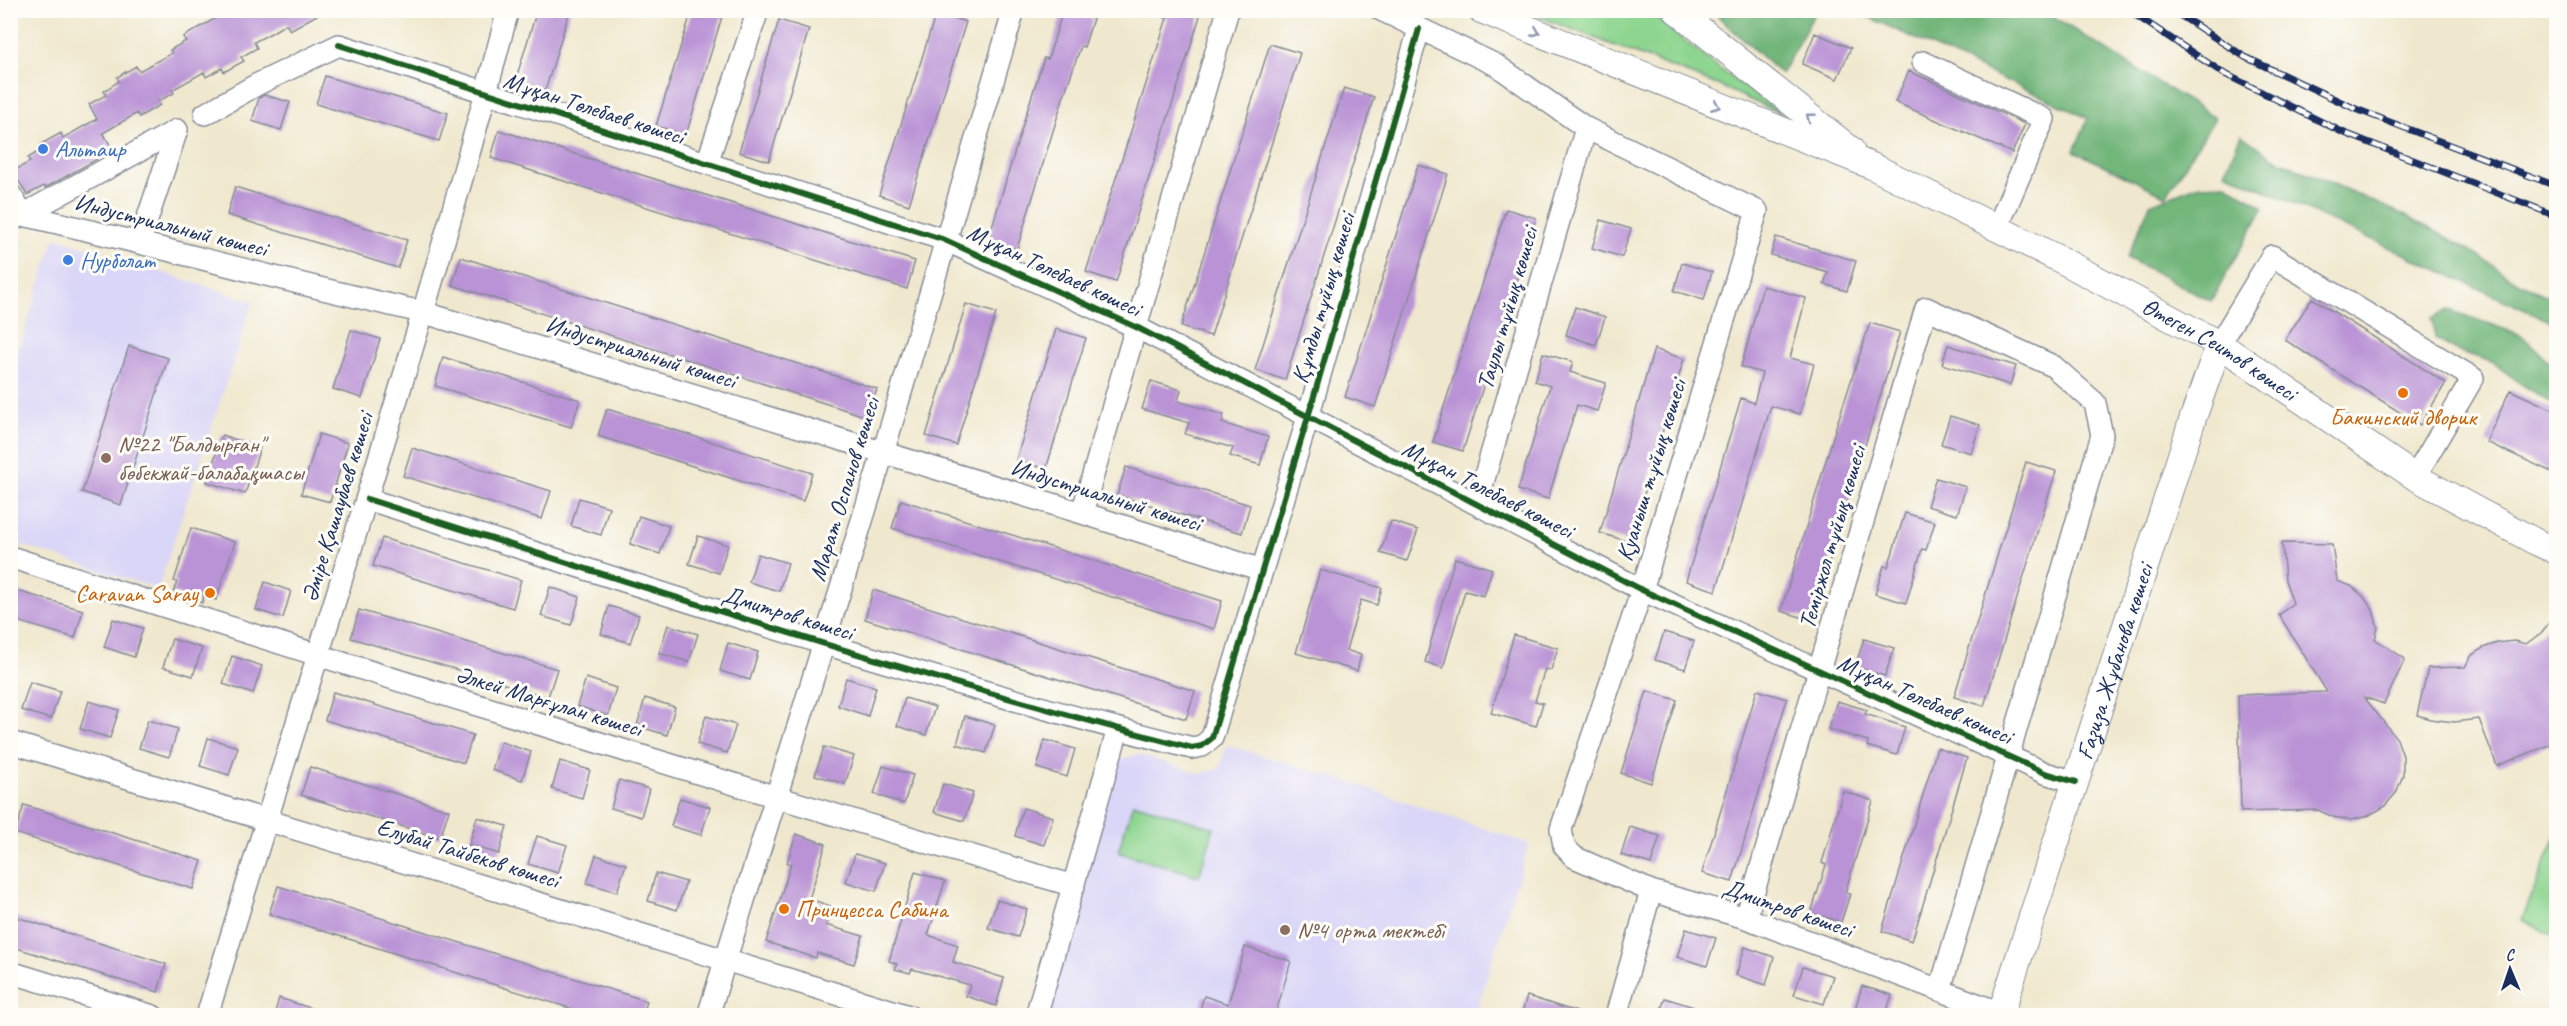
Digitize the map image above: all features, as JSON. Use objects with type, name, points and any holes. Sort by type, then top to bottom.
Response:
[{"type":"main road","points":[[1481,10],[1872,166]]},
{"type":"main road","points":[[1676,10],[1872,166]]},
{"type":"main road","name":"Өтеген Сеитов көшесі","points":[[1872,166],[1997,228],[2219,344],[2415,477],[2536,542],[2556,550]]},
{"type":"main road","name":"Ғазиза Жұбанова көшесі","points":[[2000,1014],[2219,344]]},
{"type":"street","name":"Әміре Қашаубаев көшесі","points":[[207,1016],[266,818],[367,499],[486,92],[507,10]]},
{"type":"street","points":[[706,163],[758,10]]},
{"type":"street","name":"Марат Оспанов көшесі","points":[[708,1016],[883,453],[1014,10]]},
{"type":"street","points":[[1082,513],[1228,10]]},
{"type":"street","points":[[1381,10],[1496,65],[1586,128]]},
{"type":"street","name":"Құмды тұйық көшесі","points":[[1202,746],[1212,738],[1308,417],[1419,29]]},
{"type":"street","name":"Мұқан Төлебаев көшесі","points":[[205,114],[258,84],[339,45],[945,240],[1136,327],[1642,590],[2045,773],[2076,782]]},
{"type":"street","points":[[1923,62],[2044,119],[1997,228]]},
{"type":"street","name":"Қуаныш тұйық көшесі","points":[[1564,846],[1562,829],[1642,590],[1757,211],[1586,128]]},
{"type":"street","name":"Таулы тұйық көшесі","points":[[1477,503],[1586,128]]},
{"type":"street","points":[[10,194],[17,218],[177,130],[140,241]]},
{"type":"street","name":"Индустриальный көшесі","points":[[17,218],[140,241],[324,290],[422,312],[1262,570]]},
{"type":"street","points":[[2219,344],[2272,256],[2473,378],[2415,477]]},
{"type":"street","name":"Теміржол тұйық көшесі","points":[[1746,918],[1926,308],[2054,366],[2095,403],[2099,415],[2102,435],[2008,756]]},
{"type":"street","name":"Дмитров көшесі","points":[[367,499],[824,644],[1118,729],[1192,748],[1202,746]]},
{"type":"street","name":"Әлкей Марғұлан көшесі","points":[[10,557],[318,657],[776,798],[1074,886]]},
{"type":"street","points":[[1036,1016],[1118,729]]},
{"type":"street","name":"Елубай Тайбеков көшесі","points":[[10,742],[726,958],[909,1016]]},
{"type":"street","points":[[1940,990],[2008,756]]},
{"type":"street","name":"Дмитров көшесі","points":[[1564,846],[1574,857],[1651,891],[1746,918],[2000,1014]]},
{"type":"street","points":[[1616,1016],[1651,891]]},
{"type":"street","points":[[10,972],[153,1016]]},
{"type":"shaded area","name":"№22 \"Балдырған\" бөбекжай-балабақшасы","points":[[55,237],[253,302],[158,589],[11,542],[11,373]]},
{"type":"shaded area","name":"№4 орта мектебі","points":[[1227,745],[1359,785],[1529,844],[1475,1015],[1042,1016],[1116,761],[1138,754],[1201,774],[1220,768]]},
{"type":"green space","points":[[1524,11],[1648,11],[1721,70],[1784,115],[1720,86]]},
{"type":"green space","points":[[1712,11],[1816,11],[1781,74]]},
{"type":"green space","points":[[1855,11],[2044,11],[2215,118],[2166,196],[2074,151],[2088,118]]},
{"type":"green space","points":[[2241,135],[2276,159],[2402,214],[2465,247],[2519,283],[2556,300],[2556,324],[2225,172]]},
{"type":"green space","points":[[2226,184],[2264,207],[2211,301],[2127,258],[2150,204],[2199,185]]},
{"type":"green space","points":[[2449,310],[2521,335],[2556,368],[2556,406],[2492,362],[2455,350],[2435,338],[2432,318]]},
{"type":"green space","points":[[1133,803],[1214,828],[1199,876],[1118,852]]},
{"type":"green space","points":[[2556,836],[2556,937],[2522,920]]},
{"type":"building","points":[[230,10],[326,10],[290,30],[286,24],[254,42],[257,48],[241,57],[244,61],[224,72],[222,68],[206,77],[204,72],[172,90],[174,93],[158,101],[160,105],[139,117],[137,113],[103,133],[112,148],[96,157],[97,159],[45,188],[44,186],[27,195],[13,171],[30,162],[28,158],[43,149],[41,144],[61,133],[63,138],[97,119],[89,104],[106,95],[104,91],[119,81],[117,77],[136,66],[139,71],[172,53],[170,50],[186,41],[183,37]]},
{"type":"building","points":[[537,10],[570,10],[545,91],[515,82]]},
{"type":"building","points":[[692,10],[724,10],[686,135],[656,126]]},
{"type":"building","points":[[1063,10],[1093,19],[1064,95],[1017,249],[988,240],[1044,58],[1048,59]]},
{"type":"building","points":[[1156,10],[1202,10],[1116,282],[1086,272],[1167,18],[1155,14]]},
{"type":"building","points":[[936,13],[966,22],[909,205],[879,195]]},
{"type":"building","points":[[779,20],[809,29],[769,161],[739,152]]},
{"type":"building","points":[[1815,33],[1851,48],[1837,79],[1802,64]]},
{"type":"building","points":[[1270,44],[1300,53],[1211,336],[1181,327]]},
{"type":"building","points":[[1909,71],[2025,124],[2012,153],[1895,102]]},
{"type":"building","points":[[325,76],[448,113],[439,141],[316,104]]},
{"type":"building","points":[[1344,88],[1374,97],[1285,380],[1255,370]]},
{"type":"building","points":[[264,95],[290,102],[281,130],[252,121],[259,98]]},
{"type":"building","points":[[499,130],[915,261],[907,289],[491,158]]},
{"type":"building","points":[[1418,165],[1448,174],[1375,407],[1345,397]]},
{"type":"building","points":[[235,187],[407,240],[398,268],[227,215]]},
{"type":"building","points":[[1506,209],[1536,218],[1463,451],[1433,442]]},
{"type":"building","points":[[1601,220],[1631,229],[1622,257],[1592,248]]},
{"type":"building","points":[[1776,237],[1856,261],[1847,291],[1824,284],[1828,272],[1771,255]]},
{"type":"building","points":[[461,257],[877,389],[868,417],[452,285]]},
{"type":"building","points":[[1682,263],[1712,272],[1704,300],[1674,291]]},
{"type":"building","points":[[1763,286],[1806,298],[1790,358],[1814,364],[1800,414],[1771,406],[1716,591],[1686,581],[1741,398],[1754,403],[1762,373],[1741,367]]},
{"type":"building","points":[[2312,298],[2446,383],[2420,425],[2285,340]]},
{"type":"building","points":[[966,304],[996,313],[956,445],[926,436]]},
{"type":"building","points":[[1575,307],[1605,317],[1596,345],[1566,335]]},
{"type":"building","points":[[1870,323],[1900,332],[1811,620],[1781,611]]},
{"type":"building","points":[[1056,329],[1086,338],[1046,469],[1016,460]]},
{"type":"building","points":[[351,330],[380,339],[362,398],[333,389]]},
{"type":"building","points":[[1948,345],[2016,366],[2010,385],[1942,364]]},
{"type":"building","points":[[129,346],[168,358],[121,505],[82,492]]},
{"type":"building","points":[[1654,349],[1684,359],[1630,542],[1600,533]]},
{"type":"building","points":[[1543,353],[1573,362],[1570,372],[1606,383],[1597,411],[1577,405],[1548,499],[1518,490],[1550,386],[1535,381]]},
{"type":"building","points":[[443,357],[580,400],[571,427],[435,386]]},
{"type":"building","points":[[1151,381],[1181,390],[1178,401],[1224,415],[1222,423],[1268,437],[1260,465],[1230,456],[1233,448],[1185,434],[1189,423],[1142,409]]},
{"type":"building","points":[[2510,390],[2556,411],[2556,474],[2486,442]]},
{"type":"building","points":[[607,409],[812,473],[803,501],[598,436]]},
{"type":"building","points":[[1950,416],[1980,425],[1971,453],[1941,444]]},
{"type":"building","points":[[319,434],[348,443],[330,502],[301,494]]},
{"type":"building","points":[[222,435],[260,448],[245,494],[207,482]]},
{"type":"building","points":[[412,448],[551,491],[542,519],[403,476]]},
{"type":"building","points":[[2026,462],[2056,471],[1984,706],[1954,697]]},
{"type":"building","points":[[1126,467],[1250,505],[1242,533],[1117,495]]},
{"type":"building","points":[[1936,478],[1966,487],[1957,515],[1927,506]]},
{"type":"building","points":[[579,498],[609,507],[601,535],[571,526]]},
{"type":"building","points":[[901,500],[1222,601],[1214,629],[892,528]]},
{"type":"building","points":[[1905,513],[1935,522],[1926,550],[1922,549],[1906,603],[1875,594],[1884,566],[1888,567]]},
{"type":"building","points":[[639,516],[669,526],[660,554],[630,544]]},
{"type":"building","points":[[1391,521],[1418,530],[1407,561],[1380,553]]},
{"type":"building","points":[[191,528],[235,542],[216,600],[204,596],[202,603],[173,593],[177,582],[174,581]]},
{"type":"building","points":[[698,536],[728,545],[719,573],[689,564]]},
{"type":"building","points":[[382,538],[521,580],[513,608],[373,566]]},
{"type":"building","points":[[2282,543],[2332,544],[2337,581],[2351,586],[2363,596],[2373,610],[2378,628],[2375,639],[2405,659],[2384,704],[2364,697],[2397,739],[2403,756],[2403,775],[2396,793],[2384,807],[2368,816],[2351,820],[2333,817],[2318,810],[2241,812],[2238,695],[2327,692],[2279,615],[2293,603],[2285,580]]},
{"type":"building","points":[[758,554],[788,563],[779,591],[749,582]]},
{"type":"building","points":[[1455,558],[1492,569],[1484,596],[1465,591],[1443,668],[1425,662]]},
{"type":"building","points":[[1320,570],[1382,588],[1377,605],[1361,600],[1346,650],[1361,655],[1357,671],[1296,653]]},
{"type":"building","points":[[265,582],[291,591],[283,618],[256,610]]},
{"type":"building","points":[[550,587],[580,597],[571,625],[541,616]]},
{"type":"building","points":[[10,589],[83,610],[75,638],[10,619]]},
{"type":"building","points":[[873,590],[1195,691],[1186,719],[865,619]]},
{"type":"building","points":[[609,606],[639,615],[630,643],[601,634]]},
{"type":"building","points":[[359,610],[557,669],[548,697],[351,638]]},
{"type":"building","points":[[2556,614],[2556,687],[2549,692],[2556,710],[2556,742],[2497,766],[2479,719],[2454,722],[2417,715],[2428,668],[2465,667],[2472,655],[2497,643],[2514,641],[2526,644],[2541,633]]},
{"type":"building","points":[[113,619],[143,628],[134,657],[104,647]]},
{"type":"building","points":[[668,625],[698,634],[689,662],[659,653]]},
{"type":"building","points":[[1664,632],[1694,641],[1685,669],[1655,660]]},
{"type":"building","points":[[1514,635],[1558,648],[1551,670],[1545,669],[1535,701],[1543,703],[1536,726],[1491,713]]},
{"type":"building","points":[[172,639],[202,648],[193,676],[163,667]]},
{"type":"building","points":[[1864,639],[1894,648],[1885,676],[1855,667]]},
{"type":"building","points":[[728,643],[758,652],[750,680],[720,671]]},
{"type":"building","points":[[232,656],[262,666],[253,694],[223,684]]},
{"type":"building","points":[[586,678],[616,688],[608,716],[577,706]]},
{"type":"building","points":[[846,678],[876,687],[868,716],[838,706]]},
{"type":"building","points":[[30,682],[60,691],[51,719],[21,710]]},
{"type":"building","points":[[1757,690],[1787,699],[1732,882],[1702,873]]},
{"type":"building","points":[[1647,691],[1677,700],[1651,783],[1621,773]]},
{"type":"building","points":[[333,692],[473,735],[464,763],[325,720]]},
{"type":"building","points":[[645,698],[675,707],[667,735],[637,726]]},
{"type":"building","points":[[905,698],[935,707],[926,735],[897,726]]},
{"type":"building","points":[[89,701],[119,710],[110,738],[80,729]]},
{"type":"building","points":[[1837,701],[1867,710],[1865,714],[1905,727],[1897,755],[1867,746],[1868,741],[1828,729]]},
{"type":"building","points":[[706,716],[736,725],[727,753],[697,744]]},
{"type":"building","points":[[965,716],[995,725],[986,753],[957,744]]},
{"type":"building","points":[[148,720],[178,729],[169,757],[139,748]]},
{"type":"building","points":[[208,738],[238,747],[229,775],[200,766]]},
{"type":"building","points":[[1045,740],[1075,749],[1067,777],[1037,768]]},
{"type":"building","points":[[501,742],[531,752],[522,780],[492,770]]},
{"type":"building","points":[[824,747],[854,756],[845,784],[815,775]]},
{"type":"building","points":[[1937,748],[1967,758],[1912,941],[1882,931]]},
{"type":"building","points":[[560,761],[590,770],[582,798],[552,789]]},
{"type":"building","points":[[883,766],[913,775],[904,804],[874,794]]},
{"type":"building","points":[[310,767],[449,810],[440,838],[301,795]]},
{"type":"building","points":[[619,780],[649,789],[641,817],[611,808]]},
{"type":"building","points":[[943,784],[973,793],[964,821],[934,812]]},
{"type":"building","points":[[1843,791],[1873,801],[1845,893],[1850,894],[1841,922],[1811,913],[1826,865],[1822,863]]},
{"type":"building","points":[[680,798],[710,807],[701,835],[671,826]]},
{"type":"building","points":[[24,805],[202,861],[193,889],[15,833]]},
{"type":"building","points":[[1023,808],[1053,817],[1044,845],[1015,836]]},
{"type":"building","points":[[477,817],[507,826],[499,854],[469,845]]},
{"type":"building","points":[[1630,827],[1660,836],[1651,864],[1621,855]]},
{"type":"building","points":[[796,834],[826,844],[809,899],[831,906],[826,925],[863,936],[854,964],[817,953],[816,958],[766,942],[791,864],[787,863]]},
{"type":"building","points":[[537,836],[567,845],[558,873],[528,864]]},
{"type":"building","points":[[855,854],[885,863],[876,891],[846,882]]},
{"type":"building","points":[[596,855],[626,864],[617,892],[587,883]]},
{"type":"building","points":[[915,872],[945,881],[928,935],[958,945],[953,962],[1004,978],[996,1006],[966,996],[970,985],[912,969],[910,973],[895,969],[897,964],[889,961]]},
{"type":"building","points":[[656,873],[686,882],[677,910],[648,901]]},
{"type":"building","points":[[278,886],[647,1001],[643,1016],[595,1016],[269,914]]},
{"type":"building","points":[[997,900],[1027,909],[1018,937],[988,928]]},
{"type":"building","points":[[10,915],[166,964],[158,992],[10,946]]},
{"type":"building","points":[[1686,929],[1716,938],[1707,966],[1677,957]]},
{"type":"building","points":[[1245,947],[1291,961],[1275,1016],[1198,1016],[1204,996],[1228,1004]]},
{"type":"building","points":[[1745,947],[1774,957],[1766,985],[1736,975]]},
{"type":"building","points":[[1803,967],[1833,976],[1824,1004],[1794,995]]},
{"type":"building","points":[[1862,986],[1892,995],[1885,1016],[1853,1016]]},
{"type":"building","points":[[1527,996],[1577,1012],[1577,1016],[1521,1016]]},
{"type":"building","points":[[279,998],[323,1012],[322,1016],[274,1016]]},
{"type":"building","points":[[1665,998],[1710,1012],[1710,1016],[1659,1016]]},
{"type":"railway","points":[[2128,10],[2223,73],[2342,132],[2556,216]]},
{"type":"railway","points":[[2172,10],[2245,57],[2356,109],[2556,186]]},
{"type":"cycle path","points":[[367,499],[881,661],[1192,748],[1202,746],[1212,738],[1308,417],[1419,29]]},
{"type":"cycle path","points":[[339,45],[945,240],[1136,327],[1642,590],[2045,773],[2076,782]]},
{"type":"place","name":"Альтаир","points":[[43,149]]},
{"type":"place","name":"Нурболат","points":[[68,260]]},
{"type":"place","name":"Бакинский дворик","points":[[2403,393]]},
{"type":"place","name":"№22 \"Балдырған\" бөбекжай-балабақшасы","points":[[106,458]]},
{"type":"place","name":"Caravan Saray","points":[[210,593]]},
{"type":"place","name":"Принцесса Сабина","points":[[784,909]]},
{"type":"place","name":"№4 орта мектебі","points":[[1285,930]]}]
